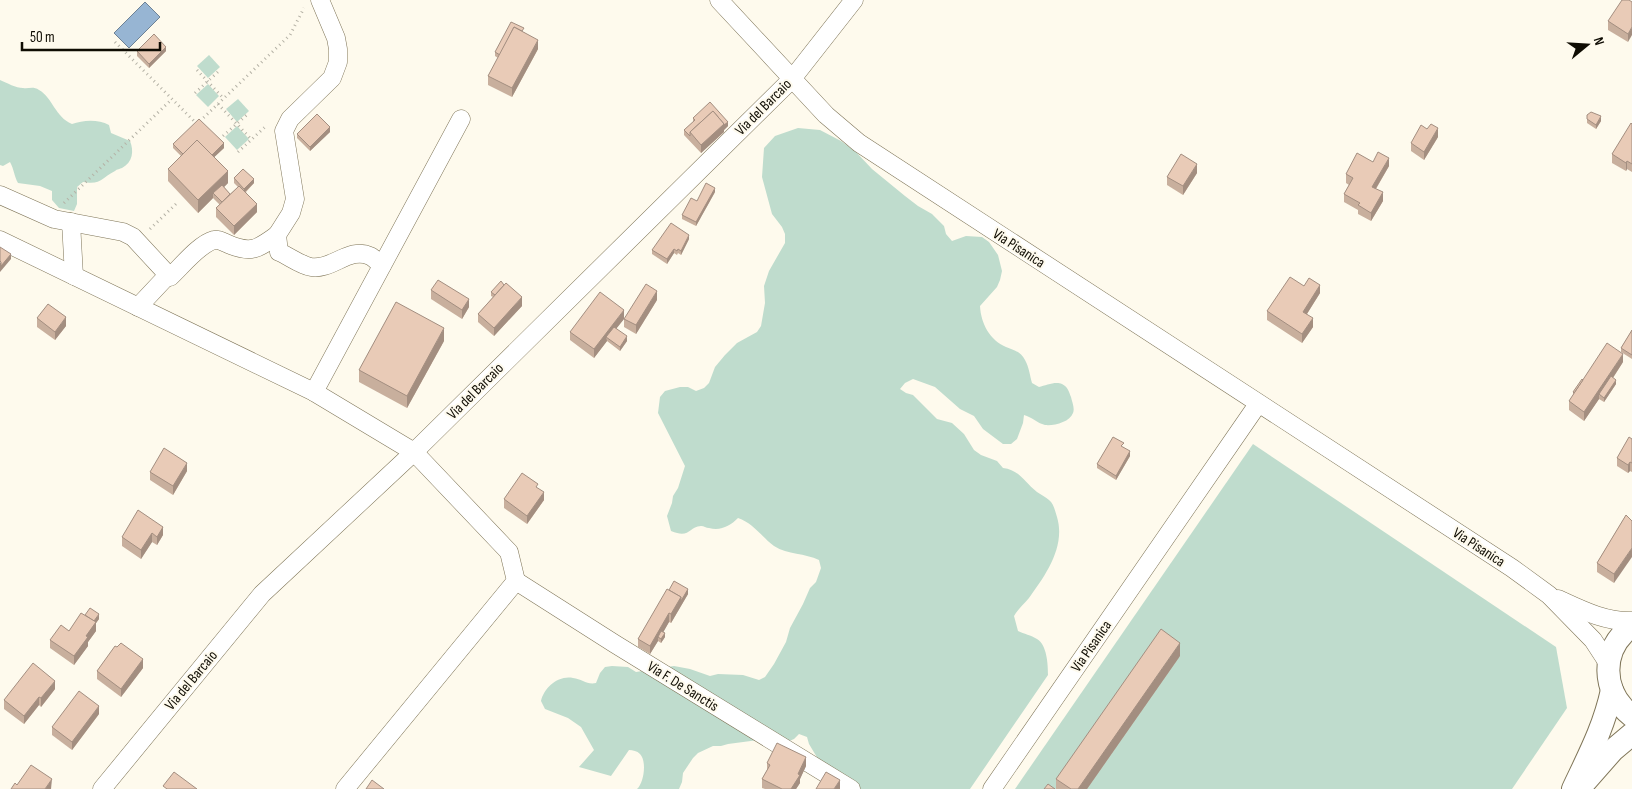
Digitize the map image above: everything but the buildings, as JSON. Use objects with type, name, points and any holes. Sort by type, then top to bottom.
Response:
[{"type":"main road","points":[[1632,626],[1624,632],[1614,646],[1608,663],[1608,677],[1612,690],[1620,704],[1632,716]]},
{"type":"main road","points":[[1573,789],[1600,733],[1612,690]]},
{"type":"main road","points":[[1579,789],[1613,750],[1632,734]]},
{"type":"street","name":"Via Pisanica","points":[[719,0],[826,115],[859,144],[1504,563],[1549,595],[1593,640],[1608,663]]},
{"type":"street","name":"Via del Barcaio","points":[[102,789],[262,594],[414,452],[792,79],[854,0]]},
{"type":"street","points":[[278,243],[291,213],[294,200],[284,131],[290,119],[332,78],[338,62],[336,38],[313,1]]},
{"type":"street","points":[[314,392],[461,119]]},
{"type":"street","points":[[0,195],[49,217],[123,232],[133,237],[170,278],[203,245],[212,240],[219,240],[242,249],[260,248],[278,243]]},
{"type":"street","points":[[71,222],[74,276]]},
{"type":"street","points":[[0,240],[314,392],[414,452],[509,552],[516,581],[345,789]]},
{"type":"street","points":[[278,243],[310,267],[324,267],[348,256],[360,253],[369,255],[382,265]]},
{"type":"street","points":[[138,307],[168,275]]},
{"type":"street","name":"Via Pisanica","points":[[992,789],[1258,404]]},
{"type":"street","name":"Via F. De Sanctis","points":[[516,581],[614,644],[851,789]]},
{"type":"street","name":"Via Pisanica","points":[[1549,595],[1596,616],[1618,621],[1632,621]]},
{"type":"path","points":[[115,42],[197,124],[290,35],[313,1]]},
{"type":"path","points":[[197,70],[224,99]]},
{"type":"path","points":[[195,93],[220,70]]},
{"type":"path","points":[[49,217],[172,99]]},
{"type":"path","points":[[218,104],[251,139]]},
{"type":"path","points":[[223,136],[249,113]]},
{"type":"path","points":[[238,152],[265,127],[288,152]]},
{"type":"path","points":[[137,242],[178,202]]},
{"type":"green space","points":[[209,55],[220,67],[208,78],[197,66]]},
{"type":"green space","points":[[0,80],[17,87],[33,88],[44,93],[62,117],[72,124],[90,121],[109,125],[111,133],[130,141],[132,152],[128,163],[98,182],[83,182],[77,187],[77,204],[74,211],[59,208],[52,200],[52,191],[40,186],[18,183],[10,162],[3,166],[0,165]]},
{"type":"green space","points":[[208,84],[219,96],[208,107],[196,95]]},
{"type":"green space","points":[[238,99],[249,111],[237,122],[226,109]]},
{"type":"green space","points":[[237,126],[249,139],[237,150],[225,137]]},
{"type":"green space","points":[[798,128],[820,130],[841,141],[856,152],[872,169],[905,196],[932,214],[944,226],[946,234],[952,241],[966,236],[982,237],[989,242],[998,255],[1002,271],[997,287],[980,306],[982,319],[987,331],[1000,344],[1023,357],[1028,366],[1032,383],[1039,387],[1060,383],[1068,390],[1073,403],[1074,411],[1069,419],[1053,425],[1039,423],[1024,415],[1017,439],[1011,444],[1003,444],[983,429],[974,416],[960,409],[935,387],[913,379],[905,383],[900,389],[913,395],[937,419],[952,423],[964,434],[974,450],[997,461],[1003,468],[1014,471],[1037,492],[1048,499],[1054,508],[1059,528],[1056,550],[1047,571],[1014,616],[1018,631],[1035,638],[1043,646],[1047,660],[1048,675],[970,789],[861,789],[838,775],[818,759],[807,737],[799,734],[787,742],[765,739],[713,746],[698,753],[693,758],[683,773],[679,789],[637,789],[644,772],[640,754],[629,750],[611,776],[579,767],[594,750],[581,727],[568,718],[545,709],[541,701],[548,687],[562,678],[596,683],[605,667],[612,666],[628,667],[636,672],[674,666],[710,676],[718,674],[743,675],[759,680],[765,677],[774,664],[810,588],[816,582],[821,568],[819,560],[779,549],[748,523],[738,518],[721,528],[713,529],[701,526],[682,534],[671,531],[667,516],[685,466],[658,413],[660,397],[665,391],[680,387],[688,387],[696,391],[704,388],[709,383],[715,367],[725,355],[737,343],[757,332],[761,326],[765,303],[764,286],[769,271],[785,243],[785,234],[772,214],[762,177],[764,148],[775,136]]},
{"type":"green space","points":[[1253,444],[1556,647],[1567,708],[1512,789],[1015,789]]},
{"type":"water","points":[[145,2],[160,17],[129,48],[114,33]]}]
